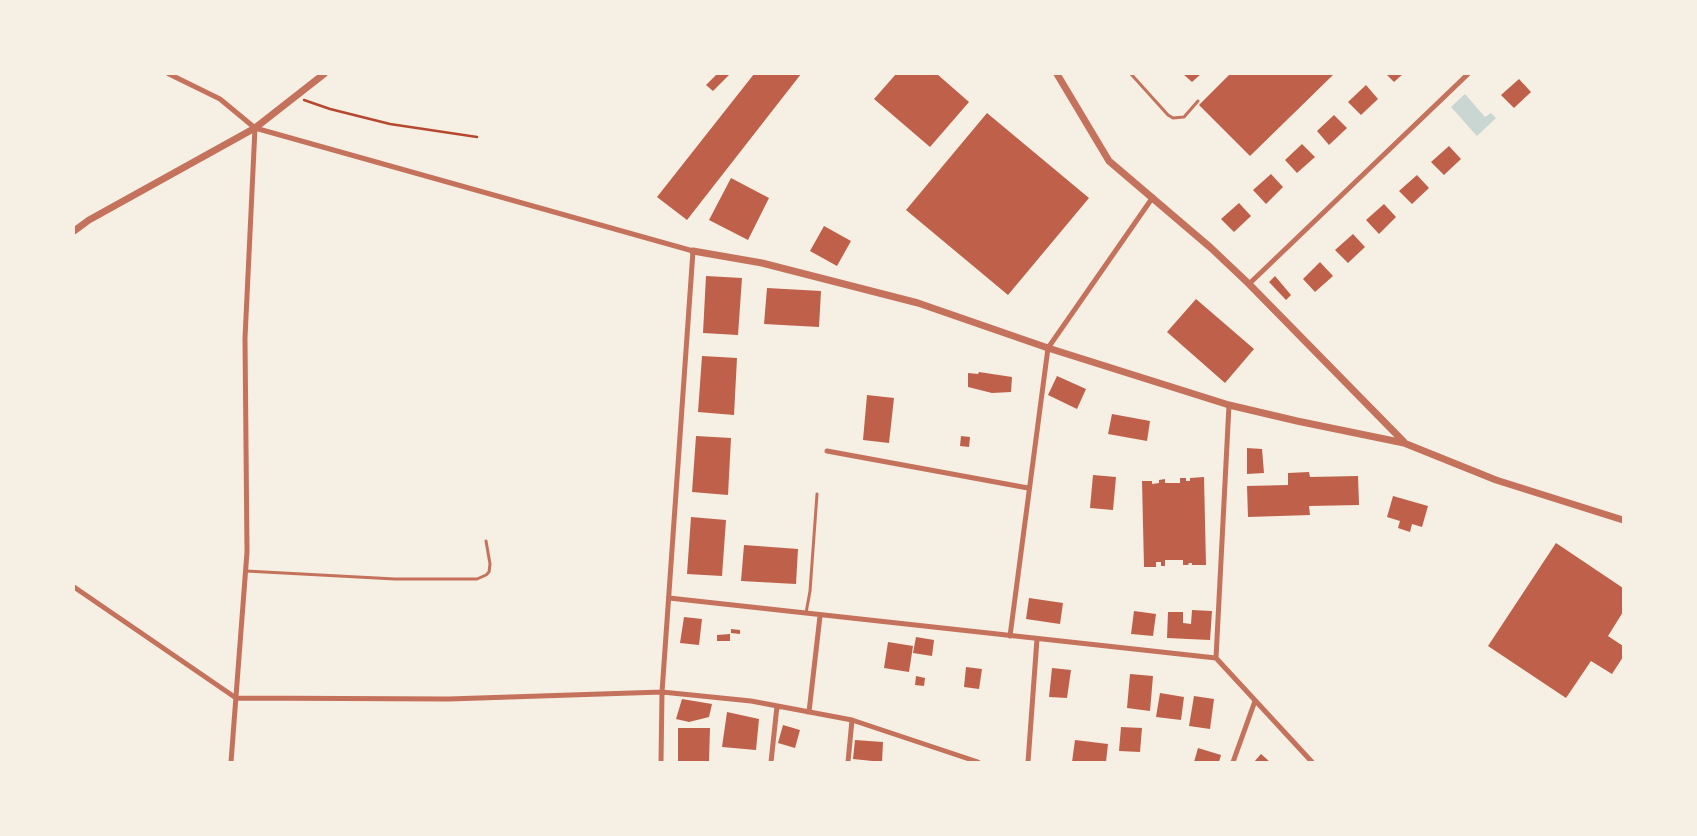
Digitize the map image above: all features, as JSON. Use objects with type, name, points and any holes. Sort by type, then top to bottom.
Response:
[{"type":"street","points":[[169,74],[220,100],[254,128],[693,251],[762,263],[918,303],[1048,348],[1229,405],[1404,443],[1496,480],[1623,520]]},
{"type":"street","points":[[74,231],[90,220],[254,128],[324,74]]},
{"type":"street","points":[[1057,74],[1109,161],[1211,248],[1249,284],[1404,443]]},
{"type":"street","points":[[1249,284],[1468,74]]},
{"type":"street","points":[[231,762],[247,552],[245,338],[254,128]]},
{"type":"street","points":[[1010,636],[1028,488],[1048,348],[1152,197]]},
{"type":"street","points":[[661,762],[662,692],[693,251]]},
{"type":"street","points":[[1216,658],[1229,405]]},
{"type":"street","points":[[827,452],[1028,488]]},
{"type":"street","points":[[74,587],[236,698],[449,699],[662,692],[751,700],[852,720],[978,762]]},
{"type":"street","points":[[669,598],[1216,658],[1312,762]]},
{"type":"street","points":[[777,706],[810,712],[820,616]]},
{"type":"street","points":[[1028,762],[1037,639]]},
{"type":"street","points":[[1233,762],[1255,701]]},
{"type":"street","points":[[771,762],[777,706]]},
{"type":"street","points":[[848,762],[852,720]]},
{"type":"street","points":[[952,762],[953,754]]},
{"type":"lane","points":[[1131,74],[1168,115],[1173,118],[1184,117],[1198,101]]},
{"type":"lane","points":[[806,614],[810,591],[817,494]]},
{"type":"lane","points":[[245,571],[395,579],[477,579],[484,577],[489,572],[490,564],[486,541]]},
{"type":"path","points":[[298,94],[305,101],[381,122],[477,137]]},
{"type":"shaded area","points":[[1465,94],[1485,117],[1491,113],[1496,118],[1477,136],[1451,107]]},
{"type":"building","points":[[717,74],[730,74],[713,91],[706,85]]},
{"type":"building","points":[[754,74],[801,74],[687,220],[657,197]]},
{"type":"building","points":[[896,74],[937,74],[969,102],[930,147],[874,99]]},
{"type":"building","points":[[1183,74],[1201,74],[1192,82]]},
{"type":"building","points":[[1230,74],[1334,74],[1250,156],[1199,105]]},
{"type":"building","points":[[1386,74],[1403,74],[1394,82]]},
{"type":"building","points":[[1519,79],[1531,92],[1514,108],[1501,95]]},
{"type":"building","points":[[1366,85],[1378,99],[1361,115],[1348,102]]},
{"type":"building","points":[[987,113],[1089,198],[1008,295],[906,210]]},
{"type":"building","points":[[1334,115],[1347,128],[1329,145],[1317,131]]},
{"type":"building","points":[[1302,144],[1315,157],[1297,173],[1285,160]]},
{"type":"building","points":[[1449,146],[1461,159],[1444,175],[1431,162]]},
{"type":"building","points":[[1271,174],[1283,187],[1266,204],[1253,190]]},
{"type":"building","points":[[1417,175],[1429,188],[1412,204],[1399,191]]},
{"type":"building","points":[[731,178],[769,198],[748,240],[709,220]]},
{"type":"building","points":[[1239,203],[1251,216],[1234,232],[1221,219]]},
{"type":"building","points":[[1384,204],[1396,217],[1379,234],[1366,220]]},
{"type":"building","points":[[824,226],[851,241],[837,266],[810,251]]},
{"type":"building","points":[[1353,234],[1365,247],[1348,263],[1335,250]]},
{"type":"building","points":[[1320,262],[1333,276],[1315,292],[1303,279]]},
{"type":"building","points":[[706,276],[742,278],[738,335],[703,333]]},
{"type":"building","points":[[1275,276],[1291,295],[1286,300],[1269,282]]},
{"type":"building","points":[[767,288],[821,291],[819,327],[764,324]]},
{"type":"building","points":[[1196,299],[1254,349],[1225,383],[1167,332]]},
{"type":"building","points":[[702,356],[737,358],[734,415],[698,412]]},
{"type":"building","points":[[979,372],[1012,377],[1011,392],[992,393],[968,387],[968,373],[978,374]]},
{"type":"building","points":[[1057,376],[1086,389],[1077,409],[1048,395]]},
{"type":"building","points":[[867,395],[894,398],[889,443],[863,440]]},
{"type":"building","points":[[1112,414],[1150,421],[1147,441],[1108,434]]},
{"type":"building","points":[[696,436],[731,438],[728,495],[692,492]]},
{"type":"building","points":[[961,436],[970,437],[969,447],[960,446]]},
{"type":"building","points":[[1247,448],[1262,449],[1264,473],[1247,474]]},
{"type":"building","points":[[1309,472],[1310,477],[1358,476],[1359,505],[1309,506],[1310,515],[1248,517],[1247,486],[1288,485],[1288,473]]},
{"type":"building","points":[[1093,475],[1116,477],[1113,510],[1090,508]]},
{"type":"building","points":[[1204,477],[1206,565],[1192,565],[1192,563],[1189,563],[1188,565],[1183,565],[1183,560],[1165,560],[1165,566],[1161,566],[1161,562],[1156,562],[1156,567],[1144,567],[1142,481],[1152,481],[1152,484],[1159,483],[1159,480],[1165,479],[1165,483],[1180,483],[1180,478],[1186,478],[1186,481],[1190,481],[1190,478]]},
{"type":"building","points":[[1393,496],[1428,506],[1422,527],[1412,524],[1410,532],[1398,528],[1400,521],[1387,517]]},
{"type":"building","points":[[691,517],[726,520],[722,576],[687,574]]},
{"type":"building","points":[[1556,543],[1623,588],[1623,612],[1608,636],[1623,646],[1623,657],[1612,674],[1591,661],[1566,698],[1488,646]]},
{"type":"building","points":[[744,545],[798,549],[796,584],[741,581]]},
{"type":"building","points":[[1029,598],[1063,603],[1060,624],[1026,619]]},
{"type":"building","points":[[1192,610],[1212,611],[1210,640],[1167,638],[1168,612],[1183,612],[1183,623],[1191,624]]},
{"type":"building","points":[[1134,611],[1156,614],[1153,636],[1131,634]]},
{"type":"building","points":[[684,617],[702,619],[699,645],[680,643]]},
{"type":"building","points":[[731,629],[740,630],[740,634],[731,633]]},
{"type":"building","points":[[730,634],[730,641],[717,641],[717,635]]},
{"type":"building","points":[[916,637],[934,640],[932,656],[913,653]]},
{"type":"building","points":[[888,642],[913,646],[909,672],[884,668]]},
{"type":"building","points":[[966,667],[982,669],[979,689],[964,687]]},
{"type":"building","points":[[1052,668],[1071,670],[1067,698],[1049,697]]},
{"type":"building","points":[[1130,674],[1153,676],[1150,711],[1127,708]]},
{"type":"building","points":[[916,676],[925,678],[924,686],[915,685]]},
{"type":"building","points":[[1160,693],[1184,697],[1181,720],[1156,717]]},
{"type":"building","points":[[1194,696],[1214,699],[1210,729],[1189,726]]},
{"type":"building","points":[[682,699],[712,704],[709,717],[689,722],[676,719]]},
{"type":"building","points":[[727,712],[759,719],[756,750],[722,747]]},
{"type":"building","points":[[783,725],[800,730],[795,748],[778,743]]},
{"type":"building","points":[[1121,727],[1142,728],[1140,752],[1119,751]]},
{"type":"building","points":[[678,728],[710,728],[709,762],[678,762]]},
{"type":"building","points":[[855,740],[883,742],[882,762],[853,759]]},
{"type":"building","points":[[1075,740],[1108,744],[1106,762],[1072,762]]},
{"type":"building","points":[[1198,748],[1221,755],[1219,762],[1194,762]]},
{"type":"building","points":[[1261,754],[1270,762],[1254,762]]}]
